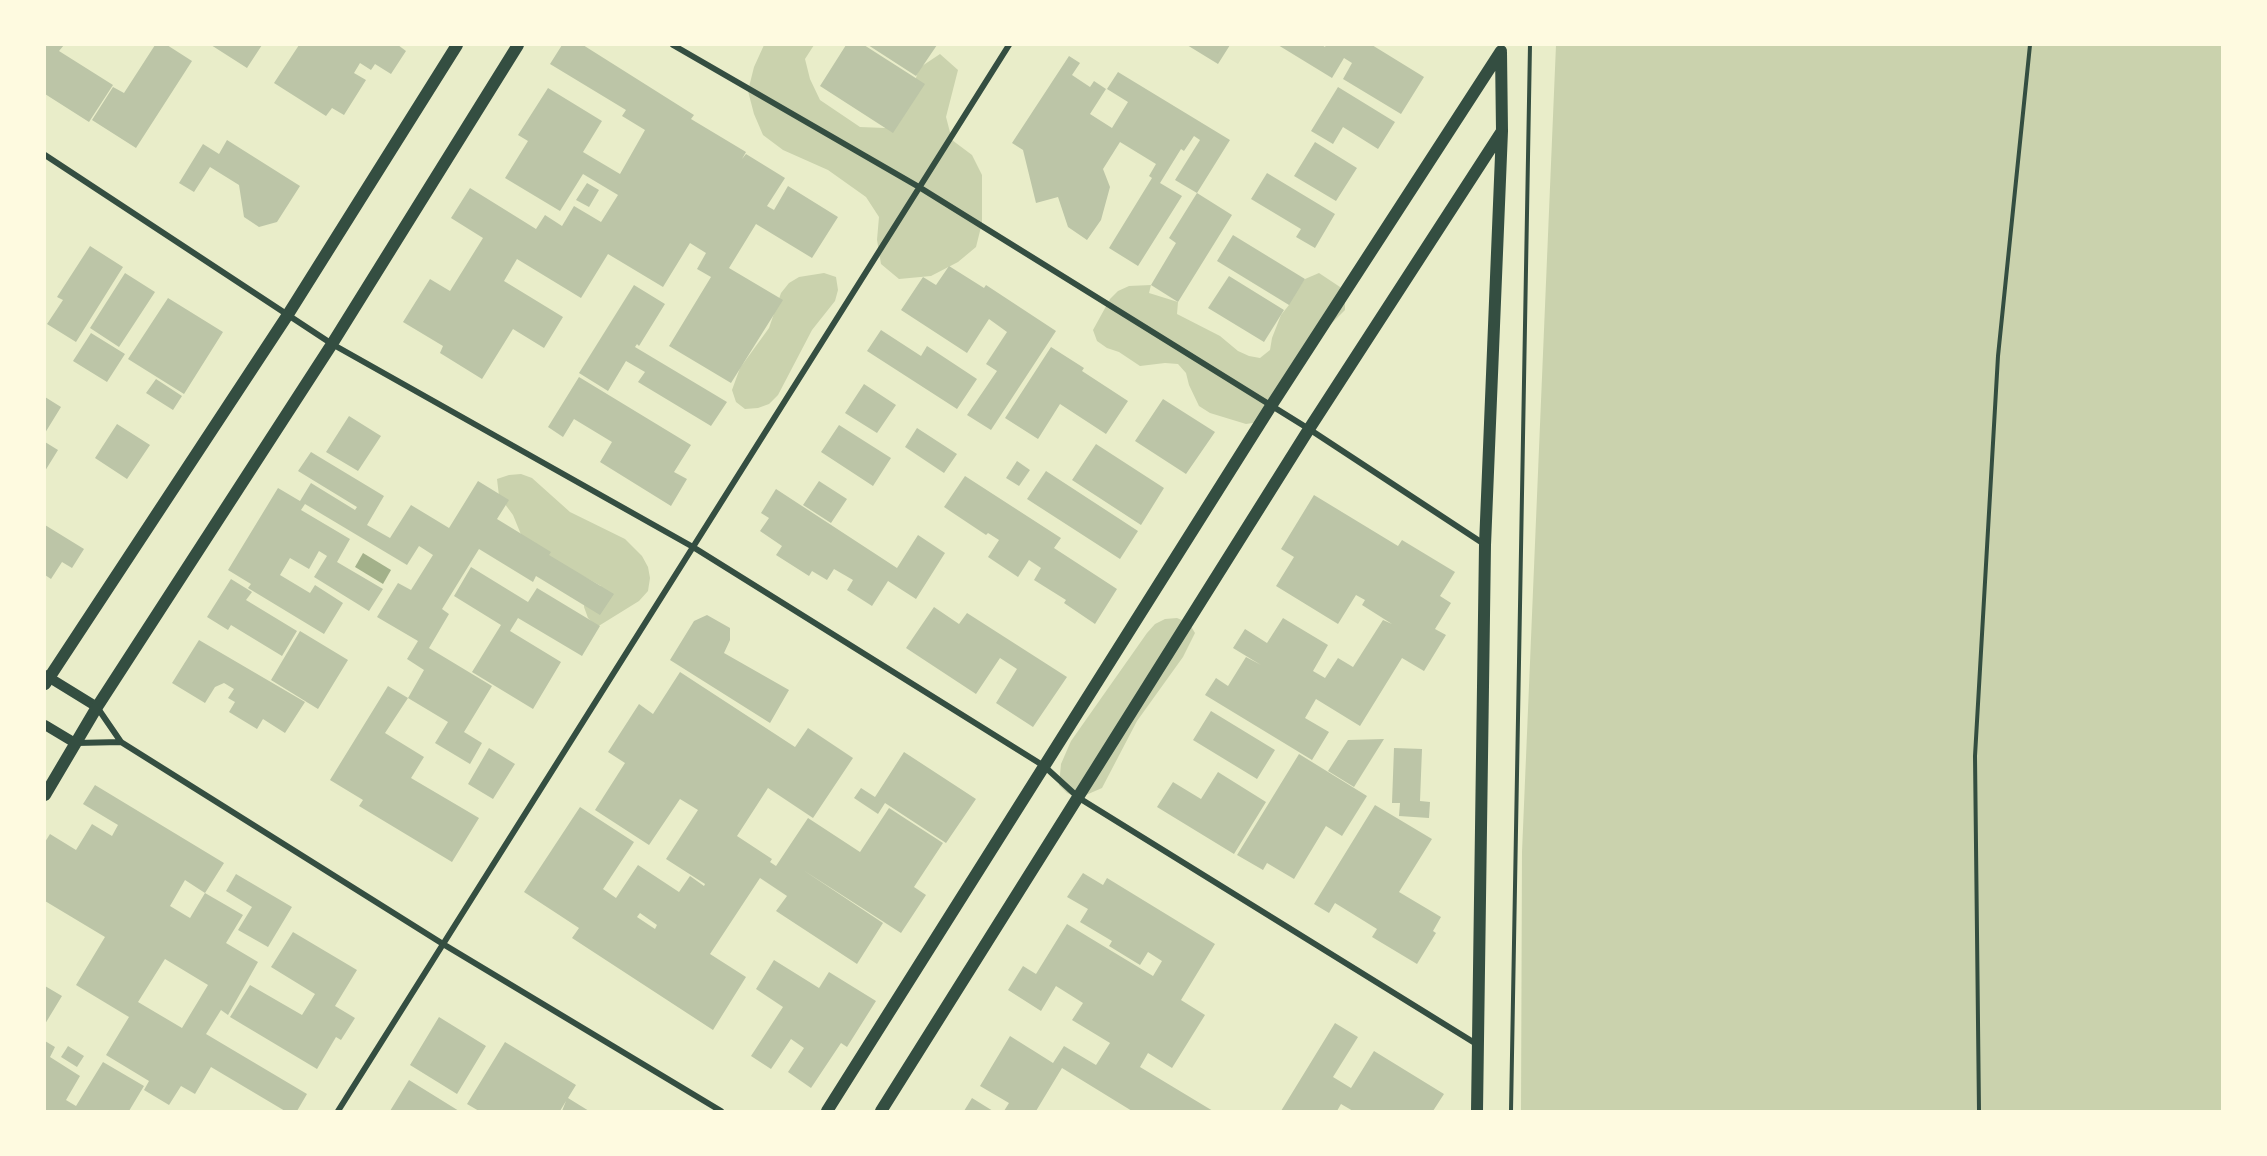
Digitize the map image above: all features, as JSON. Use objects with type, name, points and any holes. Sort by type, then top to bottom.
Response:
[{"type":"main road","points":[[46,679],[287,316],[457,45]]},
{"type":"main road","points":[[45,795],[97,707],[332,344],[518,45]]},
{"type":"main road","points":[[1477,1111],[1485,544],[1502,131],[1498,47]]},
{"type":"main road","points":[[827,1111],[1498,47]]},
{"type":"main road","points":[[881,1111],[1309,429],[1502,131]]},
{"type":"street","points":[[674,45],[919,187],[1309,429],[1485,544]]},
{"type":"street","points":[[338,1111],[1009,45]]},
{"type":"street","points":[[45,155],[332,344],[693,547],[1044,766],[1079,798],[1478,1045]]},
{"type":"street","points":[[46,679],[97,707],[121,742],[443,944],[721,1111]]},
{"type":"street","points":[[45,725],[75,743],[121,742]]},
{"type":"path","points":[[1510,1111],[1530,45]]},
{"type":"path","points":[[1979,1111],[1974,756],[1998,356],[2030,45]]},
{"type":"shaded area","points":[[764,45],[814,45],[805,59],[810,79],[820,100],[860,127],[885,128],[916,78],[919,68],[940,54],[958,70],[946,117],[952,140],[972,155],[982,175],[982,223],[976,247],[958,262],[931,276],[899,279],[881,264],[877,240],[879,217],[866,197],[828,170],[783,150],[763,135],[748,91],[754,67]]},
{"type":"shaded area","points":[[1556,45],[2222,45],[2222,1111],[1521,1111],[1522,852]]},
{"type":"shaded area","points":[[824,273],[836,277],[838,290],[835,301],[812,330],[778,395],[769,404],[745,409],[736,402],[732,390],[740,368],[769,328],[781,293],[789,283],[799,277]]},
{"type":"shaded area","points":[[1319,273],[1340,287],[1345,297],[1345,310],[1307,348],[1259,422],[1246,424],[1210,413],[1199,406],[1186,373],[1178,364],[1140,366],[1097,341],[1093,330],[1110,299],[1118,291],[1129,286],[1151,285],[1149,293],[1178,302],[1177,314],[1220,336],[1238,351],[1260,358],[1270,350],[1272,338],[1289,301],[1305,279]]},
{"type":"shaded area","points":[[521,474],[532,478],[570,512],[625,539],[642,556],[648,567],[650,578],[648,591],[639,601],[597,627],[588,618],[584,607],[585,595],[601,586],[583,576],[558,570],[522,537],[513,515],[499,496],[497,479]]},
{"type":"shaded area","points":[[363,553],[391,570],[383,584],[355,567]]},
{"type":"shaded area","points":[[1177,618],[1189,623],[1195,633],[1183,657],[1137,721],[1102,788],[1079,798],[1067,793],[1059,785],[1061,764],[1071,741],[1147,633],[1155,624],[1165,619]]},
{"type":"building","points":[[45,45],[64,45],[59,51],[113,85],[89,122],[45,94]]},
{"type":"building","points":[[155,45],[167,45],[192,61],[136,148],[92,120],[113,87],[124,93]]},
{"type":"building","points":[[211,45],[262,45],[247,68]]},
{"type":"building","points":[[299,45],[398,45],[406,51],[391,74],[375,64],[371,70],[360,63],[354,73],[366,80],[344,115],[332,108],[326,116],[274,83]]},
{"type":"building","points":[[562,45],[583,45],[694,115],[691,119],[746,152],[742,159],[746,154],[785,178],[767,206],[774,210],[788,186],[838,217],[812,258],[756,224],[729,268],[783,300],[731,383],[669,346],[711,277],[697,269],[706,253],[690,243],[663,287],[608,254],[581,298],[517,259],[504,281],[563,317],[544,348],[513,329],[482,379],[440,353],[443,346],[403,322],[430,279],[450,291],[483,238],[451,218],[470,188],[536,229],[545,215],[562,226],[574,206],[601,222],[618,195],[583,174],[560,211],[505,178],[528,141],[518,135],[548,88],[602,121],[583,152],[620,174],[645,130],[622,116],[626,110],[550,64]]},
{"type":"building","points":[[846,45],[864,45],[925,84],[893,133],[820,86]]},
{"type":"building","points":[[868,45],[937,45],[916,76]]},
{"type":"building","points":[[1187,45],[1230,45],[1218,64]]},
{"type":"building","points":[[1278,45],[1322,45],[1325,47],[1326,45],[1372,45],[1424,77],[1401,114],[1343,79],[1352,63],[1344,58],[1332,78]]},
{"type":"building","points":[[1069,56],[1080,63],[1072,75],[1090,87],[1094,81],[1106,89],[1090,114],[1112,128],[1128,102],[1107,89],[1118,72],[1230,140],[1197,193],[1175,180],[1200,140],[1194,136],[1184,151],[1181,149],[1160,183],[1182,196],[1138,266],[1109,248],[1152,178],[1149,176],[1156,164],[1120,142],[1103,169],[1110,187],[1101,220],[1087,240],[1068,227],[1058,197],[1036,203],[1023,150],[1012,143]]},
{"type":"building","points":[[1338,87],[1395,122],[1378,149],[1343,127],[1333,144],[1311,131]]},
{"type":"building","points":[[227,140],[300,186],[277,222],[259,227],[244,217],[239,185],[210,167],[194,192],[179,183],[203,144],[219,154]]},
{"type":"building","points":[[1315,142],[1357,168],[1336,201],[1294,176]]},
{"type":"building","points":[[1267,173],[1335,214],[1315,248],[1296,237],[1301,229],[1251,199]]},
{"type":"building","points":[[587,183],[599,190],[589,207],[576,200]]},
{"type":"building","points":[[1197,193],[1232,215],[1178,302],[1151,285],[1176,243],[1169,238]]},
{"type":"building","points":[[1233,235],[1305,279],[1289,305],[1217,261]]},
{"type":"building","points":[[90,246],[123,267],[76,342],[47,324],[63,300],[57,297]]},
{"type":"building","points":[[949,266],[984,288],[986,285],[1056,331],[991,430],[967,415],[997,371],[986,364],[1007,332],[989,319],[967,353],[901,310],[923,277],[936,285]]},
{"type":"building","points":[[125,273],[155,292],[119,347],[90,328]]},
{"type":"building","points":[[1229,276],[1284,310],[1264,342],[1208,308]]},
{"type":"building","points":[[634,285],[665,304],[639,346],[637,344],[635,347],[727,402],[711,426],[638,382],[645,372],[626,361],[608,391],[579,373]]},
{"type":"building","points":[[168,298],[223,332],[184,394],[128,359]]},
{"type":"building","points":[[881,330],[921,356],[927,346],[977,379],[957,409],[867,351]]},
{"type":"building","points":[[91,333],[125,354],[107,382],[73,361]]},
{"type":"building","points":[[1051,347],[1084,368],[1082,371],[1128,401],[1106,434],[1060,404],[1038,439],[1005,418]]},
{"type":"building","points":[[579,377],[691,445],[674,472],[687,479],[671,506],[600,462],[612,442],[574,419],[563,437],[548,427]]},
{"type":"building","points":[[156,379],[182,396],[173,410],[146,393]]},
{"type":"building","points":[[864,384],[896,405],[877,433],[845,413]]},
{"type":"building","points":[[45,397],[61,407],[45,433]]},
{"type":"building","points":[[1163,399],[1215,432],[1186,474],[1135,441]]},
{"type":"building","points":[[349,416],[381,436],[358,471],[326,452]]},
{"type":"building","points":[[117,424],[150,445],[127,479],[95,458]]},
{"type":"building","points":[[839,425],[891,458],[873,486],[821,452]]},
{"type":"building","points":[[917,428],[957,454],[944,473],[905,447]]},
{"type":"building","points":[[45,442],[58,450],[45,471]]},
{"type":"building","points":[[1096,444],[1164,488],[1141,525],[1072,480]]},
{"type":"building","points":[[311,452],[384,496],[367,525],[390,538],[411,505],[449,528],[478,481],[509,500],[497,519],[551,552],[549,555],[614,594],[600,615],[536,576],[533,582],[479,549],[442,609],[449,614],[429,648],[492,686],[464,732],[482,743],[470,764],[435,743],[448,722],[408,698],[424,670],[407,659],[418,641],[377,617],[398,583],[411,590],[433,555],[419,546],[407,565],[305,504],[301,510],[350,539],[337,562],[383,589],[369,611],[314,577],[327,556],[319,551],[309,569],[290,558],[280,575],[310,593],[315,585],[343,603],[324,634],[248,588],[251,584],[228,570],[278,488],[300,501],[311,483],[355,510],[357,507],[298,471]]},
{"type":"building","points":[[1017,461],[1030,470],[1019,486],[1006,478]]},
{"type":"building","points":[[1046,471],[1138,531],[1120,559],[1027,499]]},
{"type":"building","points":[[965,476],[1061,538],[1054,548],[1117,589],[1095,624],[1064,603],[1066,600],[1034,580],[1041,568],[1029,560],[1018,577],[988,557],[999,540],[988,533],[986,535],[944,507]]},
{"type":"building","points":[[819,481],[847,499],[831,523],[803,505]]},
{"type":"building","points":[[776,489],[897,568],[918,535],[945,553],[916,599],[888,581],[872,606],[847,590],[853,580],[834,569],[827,580],[812,571],[809,576],[776,555],[782,546],[760,531],[769,518],[761,513]]},
{"type":"building","points":[[1314,495],[1398,546],[1402,540],[1455,572],[1440,596],[1451,603],[1435,629],[1446,635],[1424,671],[1402,658],[1360,726],[1316,699],[1305,718],[1329,732],[1312,760],[1205,695],[1216,678],[1228,686],[1246,657],[1261,665],[1233,648],[1245,629],[1267,643],[1283,618],[1328,645],[1313,671],[1325,678],[1338,658],[1353,667],[1383,620],[1392,624],[1362,605],[1365,600],[1356,595],[1338,624],[1276,586],[1294,557],[1281,549]]},
{"type":"building","points":[[45,525],[84,549],[72,568],[62,562],[51,579],[45,575]]},
{"type":"building","points":[[471,567],[528,602],[537,588],[600,626],[582,656],[518,618],[510,631],[561,662],[533,709],[472,672],[501,625],[454,596]]},
{"type":"building","points":[[231,579],[252,592],[246,600],[297,631],[282,656],[231,625],[228,630],[207,617]]},
{"type":"building","points":[[934,607],[959,624],[967,613],[1067,677],[1033,727],[996,703],[1017,669],[1000,658],[976,694],[906,648]]},
{"type":"building","points":[[707,615],[730,628],[730,640],[724,653],[789,690],[770,723],[670,660],[694,621]]},
{"type":"building","points":[[300,631],[348,660],[318,709],[271,680]]},
{"type":"building","points":[[199,640],[305,702],[285,733],[263,719],[257,729],[229,712],[235,702],[228,698],[234,689],[224,683],[215,687],[205,703],[172,683]]},
{"type":"building","points":[[680,672],[795,747],[808,728],[853,758],[813,818],[768,788],[737,836],[772,859],[770,862],[776,866],[808,818],[860,852],[889,808],[943,843],[914,887],[926,895],[901,933],[803,870],[883,923],[857,964],[776,911],[787,896],[760,878],[710,954],[746,977],[713,1030],[572,938],[579,928],[524,892],[580,807],[634,842],[603,889],[616,898],[638,865],[679,892],[690,876],[704,886],[705,884],[666,859],[698,810],[680,799],[649,845],[595,810],[625,763],[608,752],[639,704],[653,714]],"holes":[[[640,913],[657,925],[655,929],[637,917]]]},
{"type":"building","points":[[388,686],[408,698],[385,733],[424,757],[411,778],[479,818],[452,862],[359,806],[363,800],[330,780]]},
{"type":"building","points":[[1211,711],[1275,750],[1257,779],[1193,740]]},
{"type":"building","points":[[1384,739],[1354,787],[1328,771],[1348,740]]},
{"type":"building","points":[[489,748],[515,764],[493,799],[468,784]]},
{"type":"building","points":[[1394,748],[1422,749],[1420,801],[1430,802],[1429,818],[1399,816],[1400,803],[1392,803]]},
{"type":"building","points":[[904,752],[976,799],[946,843],[885,803],[878,814],[854,798],[861,788],[875,797]]},
{"type":"building","points":[[1299,754],[1367,796],[1342,836],[1326,826],[1294,879],[1267,863],[1263,870],[1237,855]]},
{"type":"building","points":[[1218,772],[1266,802],[1234,854],[1157,807],[1173,782],[1201,799]]},
{"type":"building","points":[[95,785],[224,863],[205,893],[243,915],[226,943],[258,962],[228,1015],[221,1010],[206,1034],[307,1094],[297,1111],[285,1111],[211,1067],[195,1094],[181,1086],[169,1105],[144,1090],[149,1081],[106,1055],[129,1017],[76,985],[105,937],[45,901],[45,842],[50,834],[76,850],[92,824],[112,836],[118,825],[83,804]],"holes":[[[185,880],[205,893],[190,918],[170,906]],[[165,959],[208,985],[182,1028],[138,1002]]]},
{"type":"building","points":[[1375,805],[1432,839],[1399,892],[1441,917],[1433,931],[1436,933],[1417,964],[1372,937],[1377,929],[1335,903],[1329,913],[1314,904]]},
{"type":"building","points":[[1083,873],[1103,885],[1107,878],[1215,944],[1181,1000],[1205,1015],[1172,1068],[1148,1053],[1140,1067],[1213,1111],[1132,1111],[1062,1068],[1036,1111],[1004,1111],[1009,1103],[980,1086],[1010,1036],[1053,1063],[1064,1046],[1096,1065],[1110,1043],[1072,1020],[1083,1003],[1056,986],[1041,1011],[1008,990],[1023,966],[1036,974],[1067,924],[1153,976],[1162,961],[1148,952],[1140,965],[1109,946],[1112,941],[1080,922],[1088,909],[1067,897]]},
{"type":"building","points":[[236,874],[292,907],[268,947],[238,930],[252,907],[226,891]]},
{"type":"building","points":[[293,932],[357,970],[335,1006],[355,1018],[341,1040],[336,1037],[317,1069],[230,1017],[250,985],[302,1015],[315,994],[271,967]]},
{"type":"building","points":[[774,960],[819,988],[829,972],[876,1001],[847,1047],[841,1043],[811,1088],[788,1072],[804,1048],[791,1039],[771,1069],[751,1056],[783,1007],[756,989]]},
{"type":"building","points":[[45,986],[62,996],[45,1024]]},
{"type":"building","points":[[439,1017],[486,1046],[457,1094],[410,1065]]},
{"type":"building","points":[[1335,1023],[1358,1037],[1333,1077],[1351,1088],[1374,1051],[1444,1094],[1433,1111],[1353,1111],[1341,1104],[1337,1111],[1281,1111]]},
{"type":"building","points":[[45,1041],[55,1047],[50,1057],[80,1076],[66,1100],[76,1106],[103,1062],[144,1086],[129,1111],[45,1111]]},
{"type":"building","points":[[505,1042],[576,1085],[568,1098],[589,1111],[562,1111],[566,1101],[560,1111],[479,1111],[467,1104]]},
{"type":"building","points":[[68,1046],[84,1056],[77,1067],[61,1057]]},
{"type":"building","points":[[409,1080],[459,1111],[390,1111]]},
{"type":"building","points":[[972,1098],[993,1111],[964,1111]]}]
